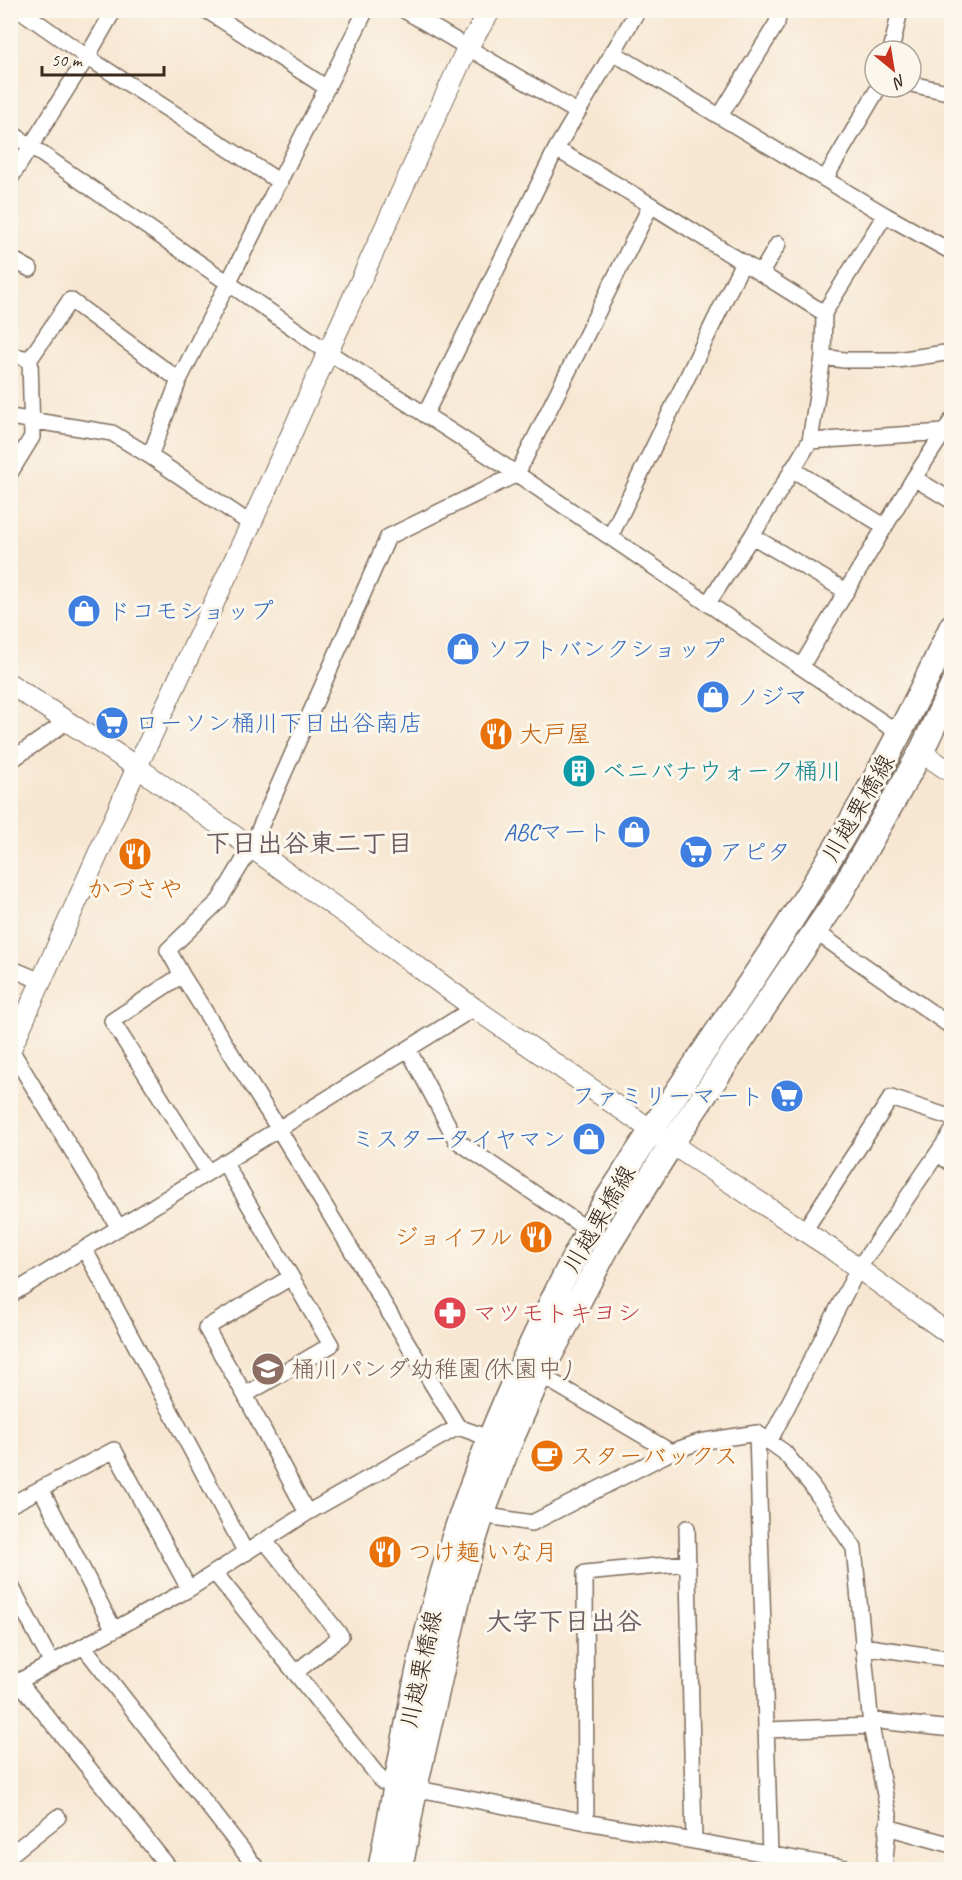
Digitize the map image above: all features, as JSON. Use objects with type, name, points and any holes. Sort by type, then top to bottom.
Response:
[{"type":"main road","name":"川越栗橋線","points":[[400,1869],[406,1786],[423,1654],[455,1532],[489,1438],[519,1366],[588,1230],[797,910],[865,799],[900,734],[951,626]]},
{"type":"main road","name":"川越栗橋線","points":[[380,1869],[406,1786],[464,1572],[482,1515],[539,1376],[608,1246],[672,1143],[845,886],[921,752],[951,687]]},
{"type":"street","points":[[20,10],[87,57],[280,182]]},
{"type":"street","points":[[10,179],[114,10]]},
{"type":"street","points":[[206,10],[327,88]]},
{"type":"street","points":[[150,456],[179,380],[366,10]]},
{"type":"street","points":[[404,10],[577,112]]},
{"type":"street","points":[[119,1228],[11,1051],[137,767],[251,524],[467,48],[491,10]]},
{"type":"street","points":[[425,415],[556,149],[638,10]]},
{"type":"street","points":[[720,116],[777,23],[779,10]]},
{"type":"street","points":[[894,39],[900,10]]},
{"type":"street","points":[[612,52],[951,252]]},
{"type":"street","points":[[923,87],[951,93]]},
{"type":"street","points":[[825,179],[872,99]]},
{"type":"street","points":[[10,132],[328,352],[517,474],[900,734]]},
{"type":"street","points":[[556,149],[651,205],[824,313]]},
{"type":"street","points":[[489,1438],[458,1427],[168,950],[219,901],[251,848],[388,537],[517,474],[651,205]]},
{"type":"street","points":[[708,603],[810,441],[823,357],[824,313],[885,215]]},
{"type":"street","points":[[761,273],[778,244]]},
{"type":"street","points":[[10,258],[30,269]]},
{"type":"street","points":[[610,537],[743,262]]},
{"type":"street","points":[[10,473],[32,437],[30,359],[70,300],[179,380]]},
{"type":"street","points":[[823,357],[844,360],[897,360],[951,352]]},
{"type":"street","points":[[10,356],[30,359]]},
{"type":"street","points":[[10,417],[112,433],[251,524]]},
{"type":"street","points":[[810,441],[948,426]]},
{"type":"street","points":[[801,666],[914,477],[948,426]]},
{"type":"street","points":[[792,469],[884,526]]},
{"type":"street","points":[[914,477],[951,501]]},
{"type":"street","points":[[752,536],[846,591]]},
{"type":"street","points":[[10,684],[137,767],[474,1008],[804,1231],[951,1336]]},
{"type":"street","points":[[10,760],[66,722]]},
{"type":"street","points":[[921,752],[951,773]]},
{"type":"street","points":[[816,932],[951,1027]]},
{"type":"street","points":[[10,968],[41,981]]},
{"type":"street","points":[[182,975],[112,1021],[208,1172]]},
{"type":"street","points":[[10,1295],[474,1008]]},
{"type":"street","points":[[408,1049],[456,1140],[588,1230]]},
{"type":"street","points":[[804,1231],[891,1098],[951,1118]]},
{"type":"street","points":[[770,1855],[766,1730],[763,1437],[858,1269],[951,1132]]},
{"type":"street","points":[[938,1154],[951,1164]]},
{"type":"street","points":[[224,1162],[331,1345],[245,1395]]},
{"type":"street","points":[[85,1250],[246,1553]]},
{"type":"street","points":[[291,1277],[206,1328],[245,1395],[307,1513]]},
{"type":"street","points":[[539,1376],[671,1452]]},
{"type":"street","points":[[171,1869],[15,1684],[189,1589],[307,1513],[458,1427]]},
{"type":"street","points":[[482,1515],[532,1524],[671,1452],[699,1442],[763,1437],[784,1452],[812,1486],[854,1548],[870,1723],[889,1815],[886,1827],[884,1869]]},
{"type":"street","points":[[12,1501],[41,1489],[114,1449],[189,1589]]},
{"type":"street","points":[[41,1489],[114,1630]]},
{"type":"street","points":[[687,1528],[694,1841]]},
{"type":"street","points":[[265,1541],[341,1636],[295,1673]]},
{"type":"street","points":[[586,1822],[585,1573],[687,1563]]},
{"type":"street","points":[[215,1573],[382,1782],[586,1822],[858,1869]]},
{"type":"street","points":[[10,1584],[52,1664]]},
{"type":"street","points":[[862,1646],[951,1659]]},
{"type":"street","points":[[84,1647],[258,1869]]},
{"type":"street","points":[[766,1730],[870,1723],[951,1729]]},
{"type":"street","points":[[10,1855],[58,1817]]},
{"type":"street","points":[[886,1827],[951,1845]]},
{"type":"place","name":"ドコモショップ","points":[[84,611]]},
{"type":"place","name":"ソフトバンクショップ","points":[[463,649]]},
{"type":"place","name":"ノジマ","points":[[713,697]]},
{"type":"place","name":"ローソン桶川下日出谷南店","points":[[112,723]]},
{"type":"place","name":"大戸屋","points":[[496,734]]},
{"type":"place","name":"ベニバナウォーク桶川","points":[[579,771]]},
{"type":"place","name":"ABCマート","points":[[634,832]]},
{"type":"place","name":"アピタ","points":[[696,852]]},
{"type":"place","name":"かづさや","points":[[135,854]]},
{"type":"place","name":"ファミリーマート","points":[[787,1096]]},
{"type":"place","name":"ミスタータイヤマン","points":[[589,1139]]},
{"type":"place","name":"ジョイフル","points":[[536,1237]]},
{"type":"place","name":"マツモトキヨシ","points":[[450,1313]]},
{"type":"place","name":"桶川パンダ幼稚園(休園中)","points":[[268,1369]]},
{"type":"place","name":"スターバックス","points":[[547,1456]]},
{"type":"place","name":"つけ麺 いな月","points":[[385,1552]]},
{"type":"district","name":"下日出谷東二丁目","points":[[309,843]]},
{"type":"district","name":"大字下日出谷","points":[[564,1621]]}]
